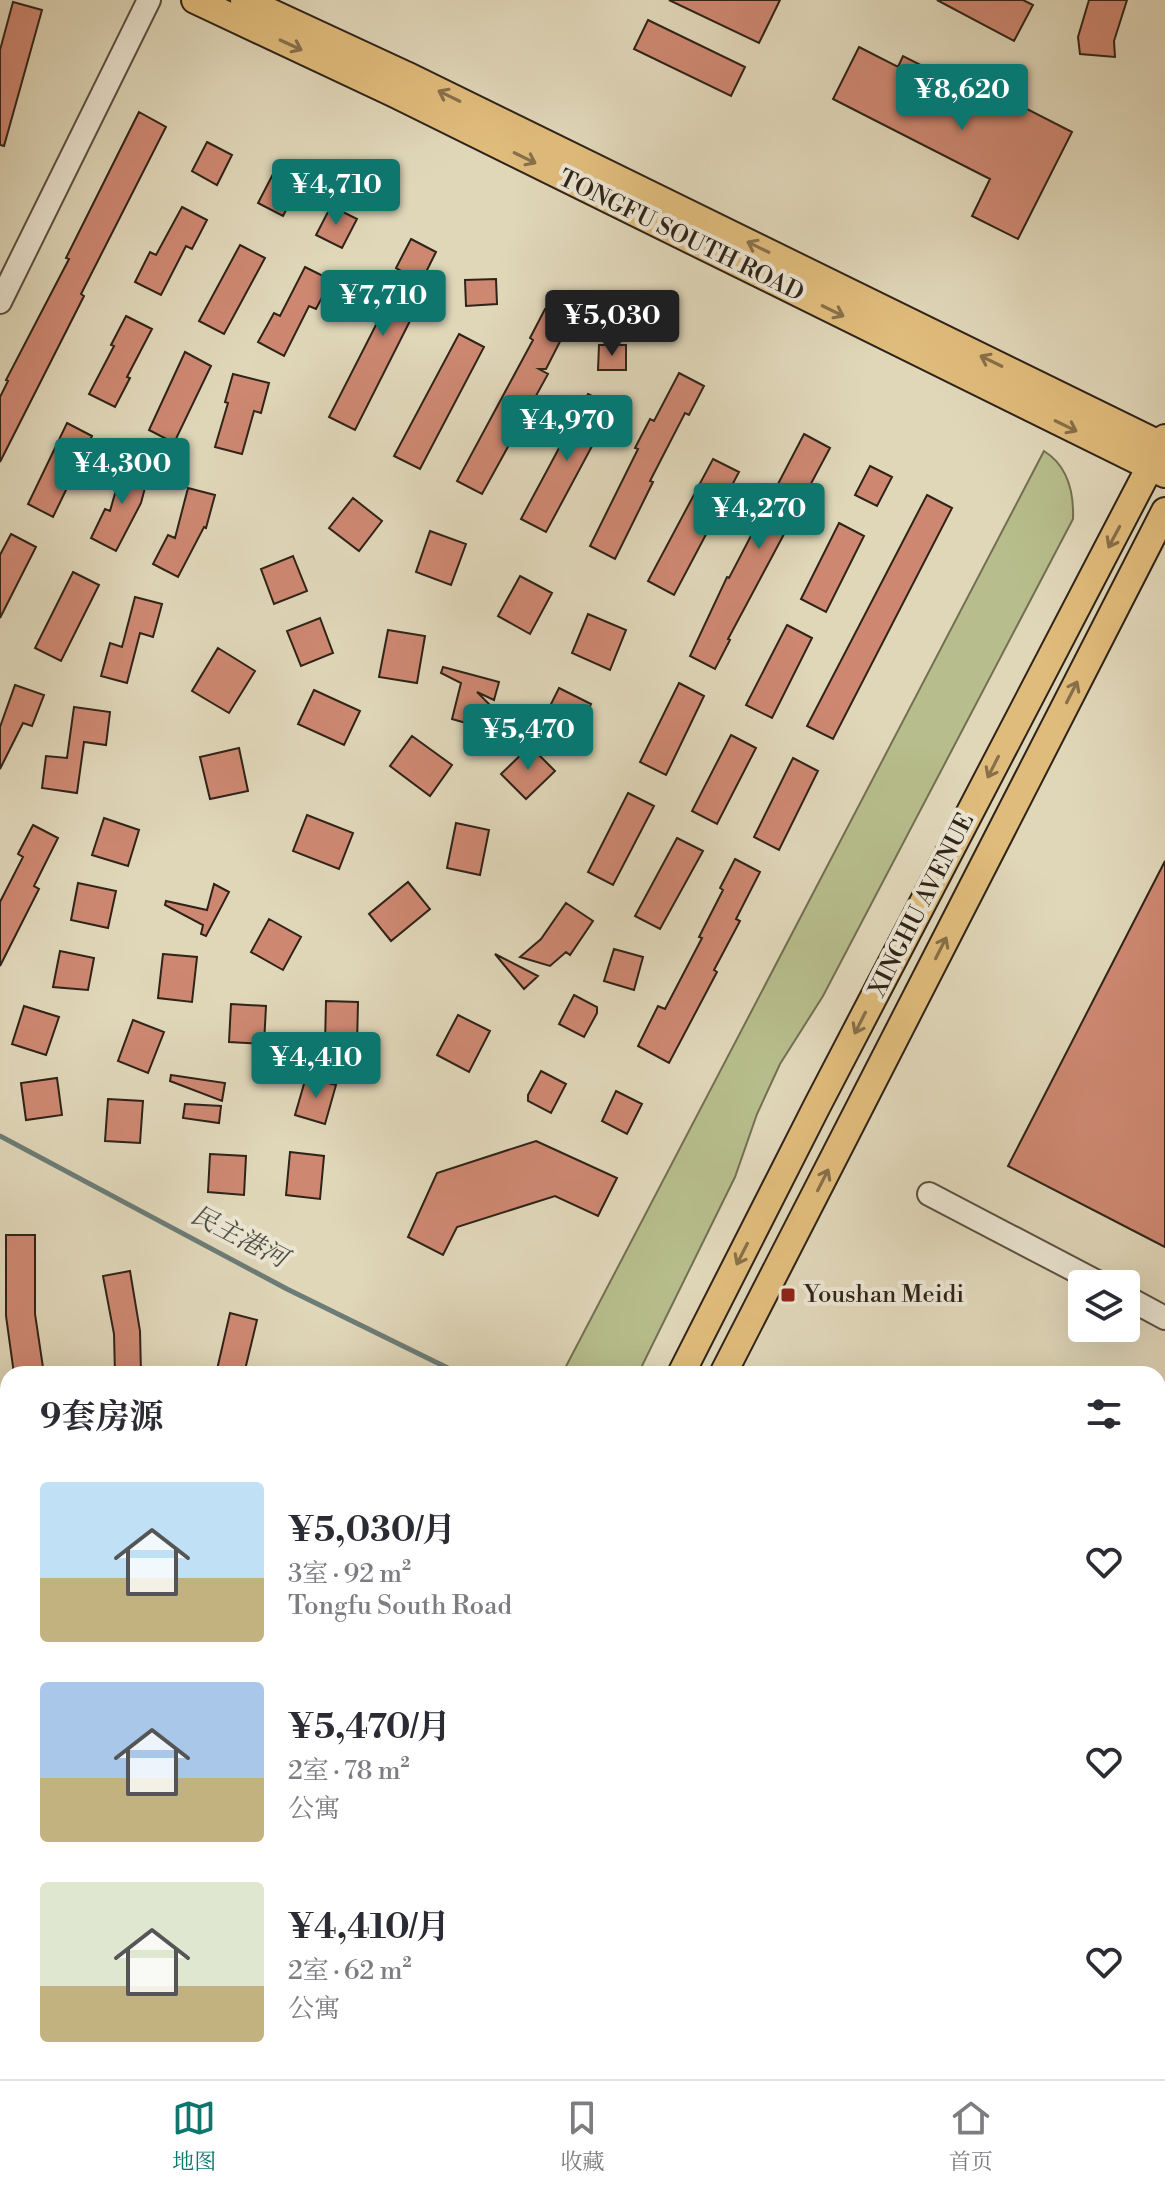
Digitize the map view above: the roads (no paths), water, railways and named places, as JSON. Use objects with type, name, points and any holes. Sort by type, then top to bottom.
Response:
[{"type":"main road","name":"TONGFU SOUTH ROAD","points":[[195,0],[261,11],[406,75],[1161,454]]},
{"type":"main road","name":"XINGHU AVENUE","points":[[685,1366],[817,1106],[1161,454]]},
{"type":"main road","name":"XINGHU AVENUE","points":[[727,1366],[1165,511]]},
{"type":"street","points":[[0,302],[149,0]]},
{"type":"street","points":[[929,1194],[1074,1270]]},
{"type":"street","points":[[1140,1305],[1165,1318]]},
{"type":"waterway","name":"民主港河","points":[[0,1136],[287,1289],[444,1366]]},
{"type":"place","name":"Youshan Meidi","points":[[788,1295]]}]
